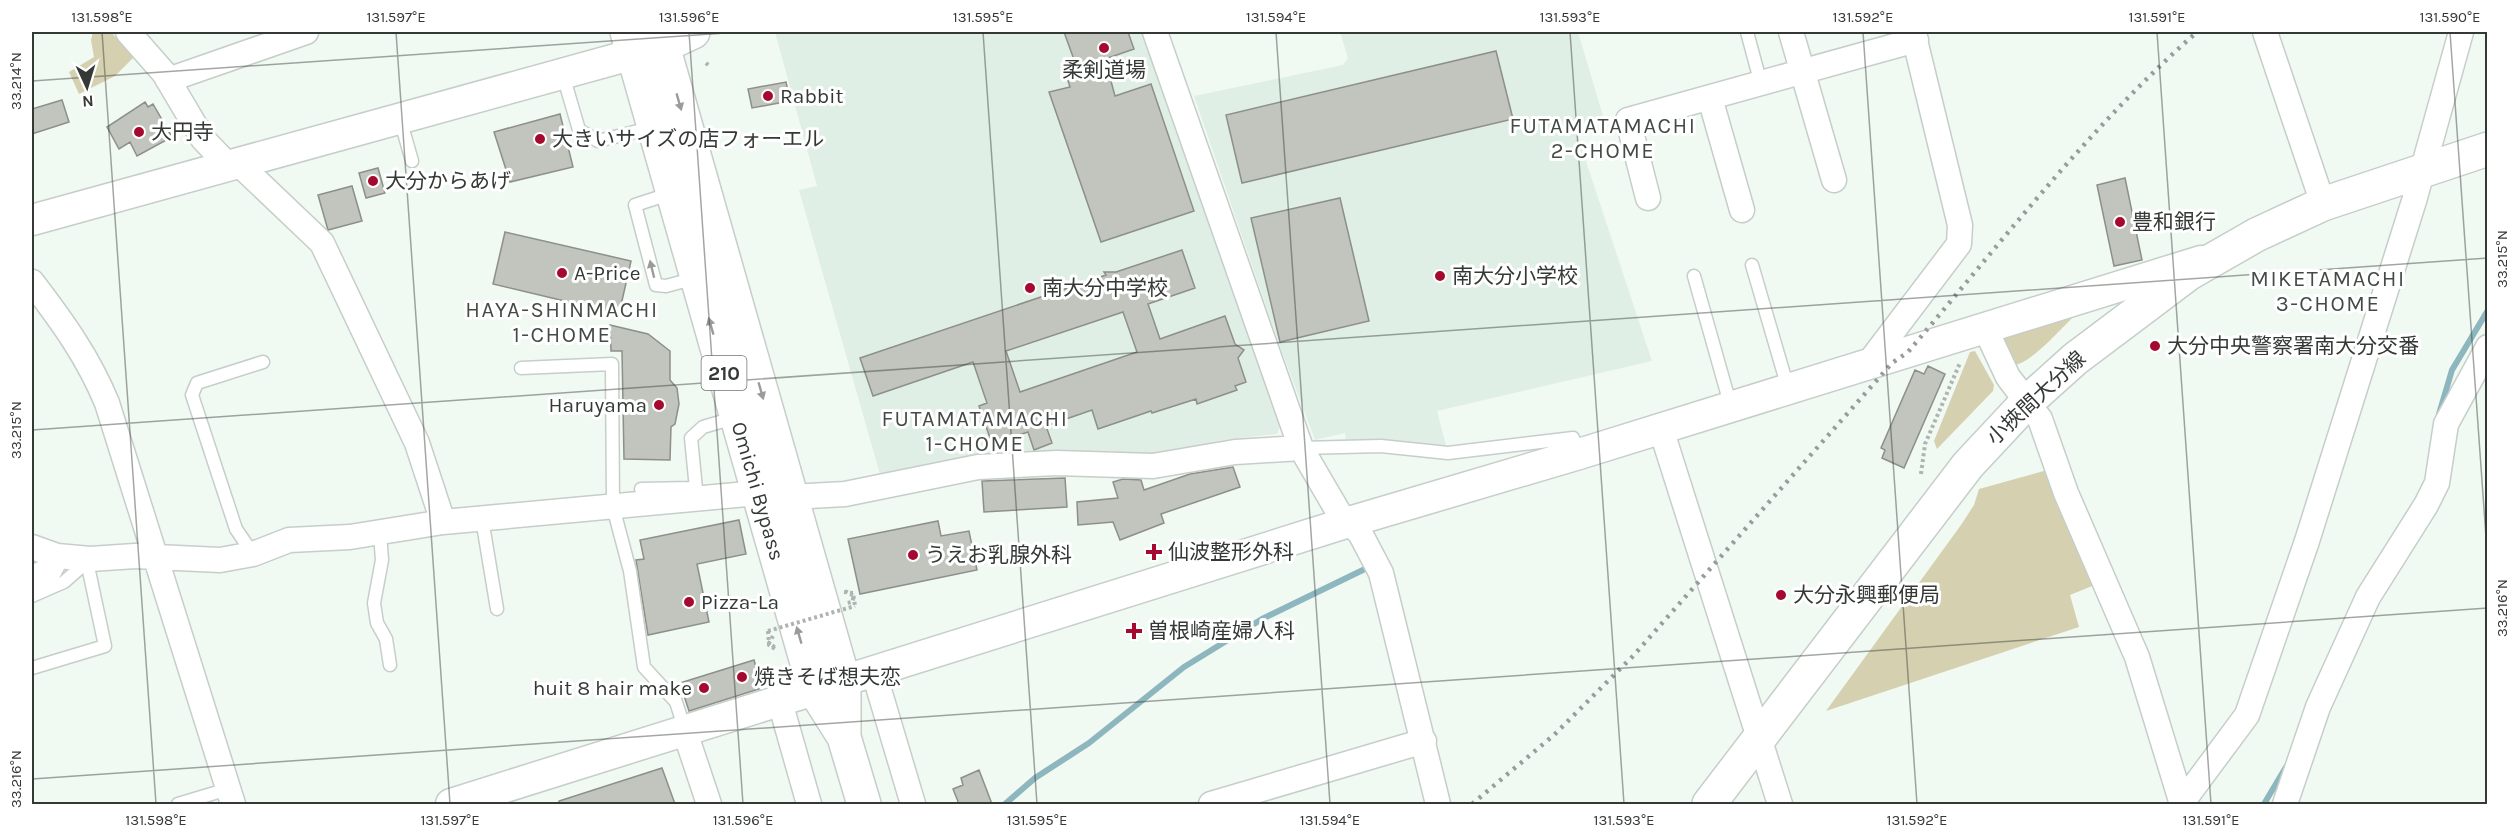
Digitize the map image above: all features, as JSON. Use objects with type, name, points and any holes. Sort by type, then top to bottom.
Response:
[{"type":"main road","points":[[646,41],[693,32]]},
{"type":"main road","name":"Omichi Bypass","points":[[646,41],[655,127],[758,493],[845,682]]},
{"type":"main road","name":"Omichi Bypass","points":[[646,41],[791,497],[845,682],[844,737],[864,804]]},
{"type":"main road","name":"小挾間大分線","points":[[1709,804],[1939,501],[1968,465],[2026,403],[2138,309],[2217,256],[2281,222],[2323,204],[2424,168],[2487,149]]},
{"type":"street","points":[[128,32],[168,80],[203,139],[322,243],[417,443],[443,522]]},
{"type":"street","points":[[168,80],[306,32]]},
{"type":"street","points":[[1155,32],[1301,448],[1339,513],[1360,532],[1381,573],[1438,804]]},
{"type":"street","points":[[1791,32],[1834,180]]},
{"type":"street","points":[[2265,32],[2323,204]]},
{"type":"street","points":[[2181,804],[2247,715],[2307,541],[2424,168],[2461,32]]},
{"type":"street","points":[[1648,198],[1628,120],[1802,74],[1915,36],[1960,225],[1959,244],[1953,256],[1868,364]]},
{"type":"street","points":[[32,219],[563,75],[646,41]]},
{"type":"street","points":[[1710,98],[1742,210]]},
{"type":"street","points":[[451,804],[1349,522],[1579,454],[2217,256]]},
{"type":"street","points":[[32,282],[73,336],[95,374],[107,403],[230,797]]},
{"type":"street","points":[[1985,328],[2006,372],[2026,403],[2040,419],[2066,493],[2137,657],[2181,804]]},
{"type":"street","points":[[2285,804],[2318,707],[2368,597],[2426,505],[2437,483],[2446,424],[2487,347]]},
{"type":"street","points":[[1660,429],[1761,738],[1780,804]]},
{"type":"street","points":[[791,497],[845,494],[978,467],[1057,463],[1153,466],[1235,452],[1301,448]]},
{"type":"street","points":[[32,547],[57,556],[90,559],[135,556],[220,560],[253,554],[289,540],[380,534],[443,522],[613,507],[696,493],[758,493]]},
{"type":"street","points":[[32,578],[50,570],[57,556]]},
{"type":"street","points":[[845,682],[913,804]]},
{"type":"street","points":[[780,702],[809,804]]},
{"type":"street","points":[[685,732],[709,804]]},
{"type":"street","points":[[1211,804],[1424,741]]},
{"type":"lane","points":[[1747,32],[1761,84]]},
{"type":"lane","points":[[563,75],[579,130],[598,141],[655,127]]},
{"type":"lane","points":[[400,119],[412,161]]},
{"type":"lane","points":[[1752,265],[1789,389]]},
{"type":"lane","points":[[1694,276],[1731,407]]},
{"type":"lane","points":[[253,554],[236,529],[192,395],[197,383],[263,362]]},
{"type":"lane","points":[[521,368],[612,364],[613,507],[630,571],[644,667],[676,702],[685,732]]},
{"type":"lane","points":[[641,489],[696,493],[691,438],[703,427],[736,417]]},
{"type":"lane","points":[[1301,448],[1381,446],[1448,453],[1573,438],[1579,454]]},
{"type":"lane","points":[[482,519],[497,609]]},
{"type":"lane","points":[[380,534],[382,560],[374,603],[377,623],[386,639],[390,665]]},
{"type":"lane","points":[[32,597],[64,582],[90,559]]},
{"type":"lane","points":[[32,668],[105,646],[89,571],[90,559]]},
{"type":"lane","points":[[178,804],[230,797]]},
{"type":"path","points":[[706,63],[710,67]]},
{"type":"path","points":[[1921,474],[1925,444],[1961,359]]},
{"type":"path","points":[[769,639],[768,631],[855,606],[853,594],[845,591]]},
{"type":"path","points":[[846,603],[853,600]]},
{"type":"shaded area","points":[[93,32],[111,32],[134,57],[115,76],[79,94],[69,72],[94,57],[91,40]]},
{"type":"shaded area","name":"南大分中学校","points":[[775,32],[1144,32],[1280,426],[1277,434],[1223,440],[1150,456],[1072,451],[881,478],[799,190],[817,186]]},
{"type":"shaded area","name":"南大分小学校","points":[[1340,32],[1578,32],[1603,116],[1574,125],[1652,361],[1437,411],[1447,449],[1346,444],[1345,433],[1315,440],[1279,344],[1194,96],[1343,65],[1348,58]]},
{"type":"shaded area","points":[[2072,313],[2073,317],[2045,345],[2028,359],[2014,365],[2003,343],[2003,332]]},
{"type":"shaded area","points":[[1975,351],[1994,385],[1993,391],[1937,449],[1934,441],[1970,352]]},
{"type":"shaded area","points":[[2051,469],[2097,584],[2070,595],[2079,627],[1826,711],[1961,525],[1974,505],[1979,489]]},
{"type":"building","points":[[1064,32],[1128,32],[1134,49],[1105,59],[1115,96],[1151,84],[1194,211],[1101,242],[1049,92],[1070,87],[1065,71],[1077,68]]},
{"type":"building","points":[[1496,51],[1513,119],[1242,183],[1226,115]]},
{"type":"building","points":[[786,82],[790,101],[752,108],[748,89]]},
{"type":"building","points":[[62,100],[69,122],[32,134],[32,109]]},
{"type":"building","name":"大円寺","points":[[145,102],[148,107],[153,104],[172,137],[137,156],[130,142],[119,149],[107,127]]},
{"type":"building","points":[[560,114],[573,167],[510,182],[494,132]]},
{"type":"building","points":[[378,168],[385,193],[366,198],[359,173]]},
{"type":"building","name":"豊和銀行","points":[[2125,178],[2142,260],[2114,266],[2097,185]]},
{"type":"building","points":[[352,186],[362,221],[328,230],[318,195]]},
{"type":"building","points":[[1340,198],[1369,321],[1280,342],[1251,218]]},
{"type":"building","name":"A-Price","points":[[505,232],[631,261],[619,314],[493,284]]},
{"type":"building","points":[[1182,250],[1195,288],[1148,304],[1160,339],[1225,316],[1235,344],[1244,350],[1238,358],[1246,382],[1235,386],[1237,390],[1197,404],[1196,399],[1098,429],[1092,410],[1046,426],[1052,443],[1034,450],[1028,432],[992,444],[979,406],[987,403],[973,362],[873,396],[860,358],[1106,275],[1104,272],[1116,272]],"holes":[[[1123,312],[1137,352],[1020,392],[1006,351]]]},
{"type":"building","points":[[610,325],[648,334],[670,351],[670,380],[677,388],[679,404],[675,424],[671,427],[670,460],[624,459],[622,351],[611,351]]},
{"type":"building","points":[[1928,366],[1945,374],[1904,468],[1882,458],[1885,450],[1881,448],[1915,370],[1924,374]]},
{"type":"building","points":[[1233,467],[1240,487],[1161,514],[1164,523],[1120,540],[1113,522],[1078,525],[1077,502],[1118,498],[1113,482],[1123,479],[1141,480],[1144,490],[1190,474]]},
{"type":"building","points":[[1065,478],[1067,507],[984,512],[982,481]]},
{"type":"building","points":[[739,520],[746,554],[697,564],[709,622],[648,635],[636,560],[644,559],[640,540]]},
{"type":"building","name":"うえお乳腺外科","points":[[938,521],[941,536],[969,531],[977,570],[860,594],[848,539]]},
{"type":"building","points":[[754,660],[762,688],[689,711],[680,683]]},
{"type":"building","points":[[662,768],[675,804],[559,804],[559,801]]},
{"type":"building","points":[[979,770],[992,804],[959,804],[953,789],[963,785],[961,778]]},
{"type":"waterway","points":[[2439,414],[2452,370],[2488,310]]},
{"type":"waterway","points":[[1005,804],[1035,778],[1089,743],[1184,667],[1262,619],[1367,568]]},
{"type":"waterway","points":[[2264,804],[2286,767]]},
{"type":"railway","points":[[1472,804],[1554,735],[1633,656],[1892,363],[1908,352],[2083,146],[2120,106],[2197,32]]},
{"type":"place","name":"柔剣道場","points":[[1104,48]]},
{"type":"place","name":"Rabbit","points":[[768,96]]},
{"type":"place","name":"大円寺","points":[[139,132]]},
{"type":"place","name":"大きいサイズの店フォーエル","points":[[540,139]]},
{"type":"place","name":"大分からあげ","points":[[373,181]]},
{"type":"place","name":"豊和銀行","points":[[2120,222]]},
{"type":"place","name":"A-Price","points":[[562,273]]},
{"type":"place","name":"南大分小学校","points":[[1440,276]]},
{"type":"place","name":"南大分中学校","points":[[1030,288]]},
{"type":"place","name":"大分中央警察署南大分交番","points":[[2155,346]]},
{"type":"place","name":"Haruyama","points":[[659,405]]},
{"type":"place","name":"仙波整形外科","points":[[1154,552]]},
{"type":"place","name":"うえお乳腺外科","points":[[913,555]]},
{"type":"place","name":"大分永興郵便局","points":[[1781,595]]},
{"type":"place","name":"Pizza-La","points":[[689,602]]},
{"type":"place","name":"曽根崎産婦人科","points":[[1134,631]]},
{"type":"place","name":"焼きそば想夫恋","points":[[742,677]]},
{"type":"place","name":"huit 8 hair make","points":[[704,688]]},
{"type":"district","name":"FUTAMATAMACHI 2-CHOME","points":[[1603,138]]},
{"type":"district","name":"MIKETAMACHI 3-CHOME","points":[[2328,292]]},
{"type":"district","name":"HAYA-SHINMACHI 1-CHOME","points":[[562,322]]},
{"type":"district","name":"FUTAMATAMACHI 1-CHOME","points":[[975,432]]}]
